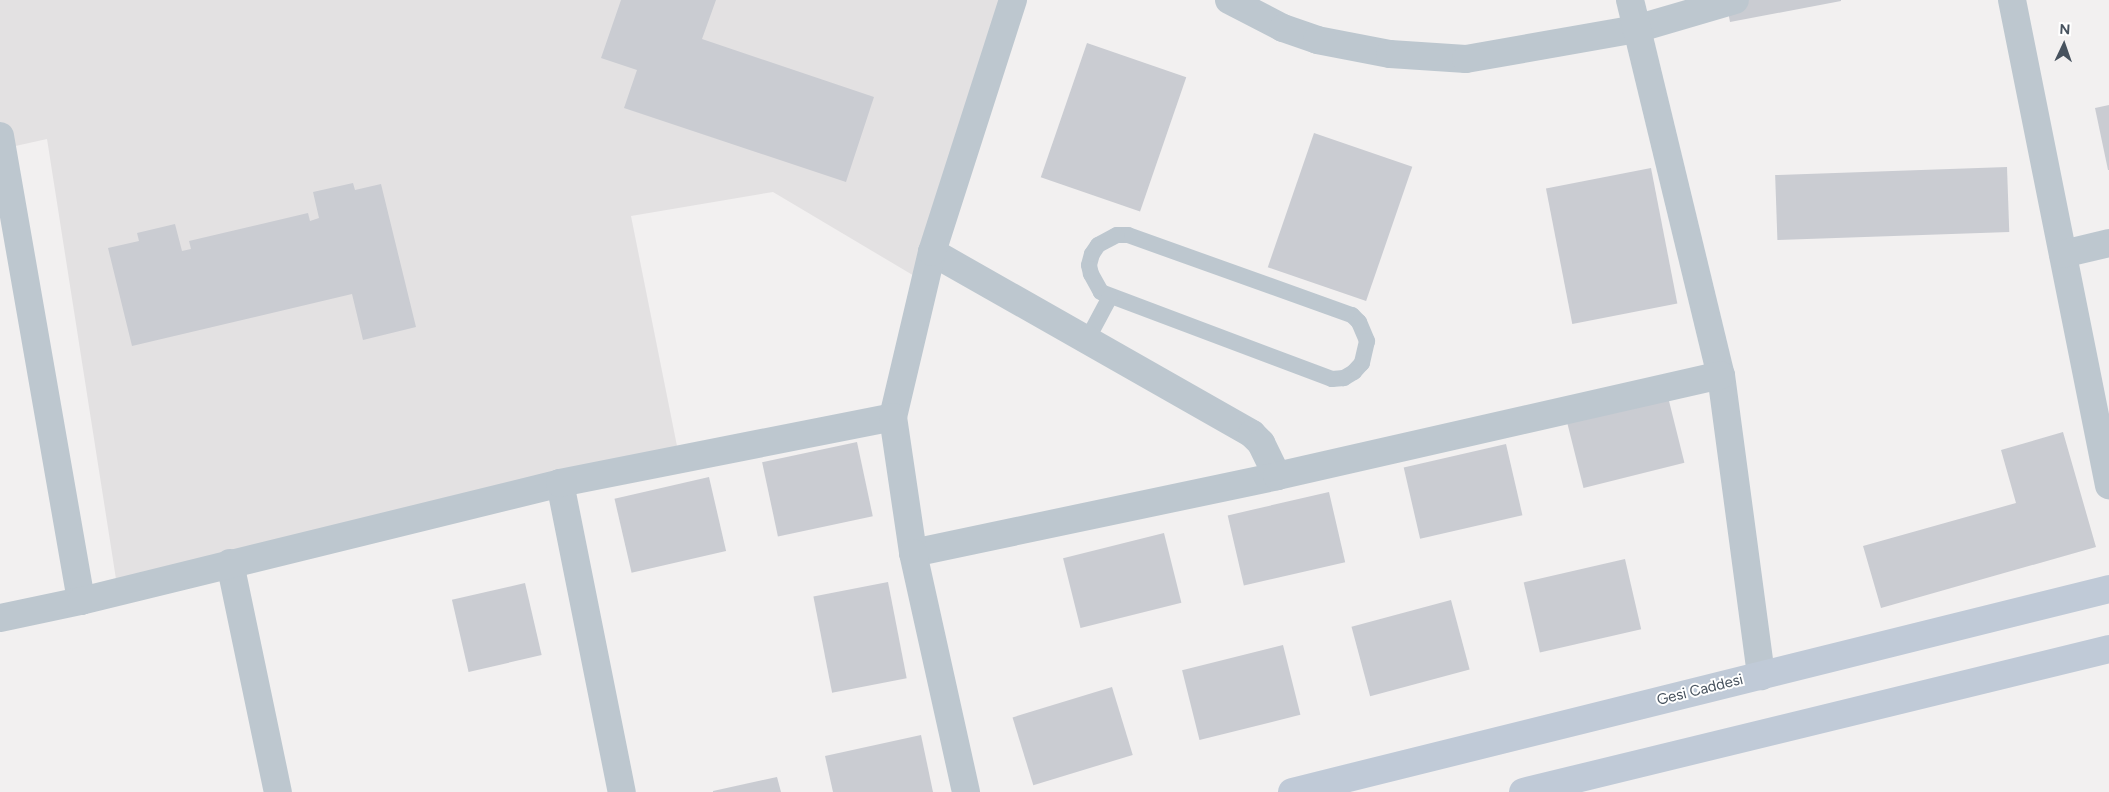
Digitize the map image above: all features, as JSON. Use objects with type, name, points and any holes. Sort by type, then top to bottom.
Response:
[{"type":"main road","name":"Gesi Caddesi","points":[[1292,792],[2109,589]]},
{"type":"main road","points":[[1523,792],[2109,649]]},
{"type":"street","points":[[966,792],[913,553],[893,417],[932,252],[1013,0]]},
{"type":"street","points":[[1630,0],[1721,375],[1761,676]]},
{"type":"street","points":[[1240,3],[1283,28],[1317,40],[1353,48],[1428,58],[1466,59],[1636,28],[1735,0]]},
{"type":"street","points":[[2012,0],[2109,485]]},
{"type":"street","points":[[0,136],[81,601]]},
{"type":"street","points":[[2063,254],[2109,243]]},
{"type":"street","points":[[932,252],[1252,434],[1261,443],[1277,476]]},
{"type":"street","points":[[913,553],[1277,476],[1721,375]]},
{"type":"street","points":[[0,618],[81,601],[560,483],[893,417]]},
{"type":"street","points":[[560,483],[622,792]]},
{"type":"street","points":[[230,563],[278,792]]},
{"type":"lane","points":[[1117,235],[1128,235],[1352,315],[1364,331],[1367,341],[1366,352],[1362,363],[1354,372],[1344,378],[1332,379],[1110,296],[1101,292],[1094,284],[1090,264],[1092,254],[1098,245],[1106,239],[1117,235]]},
{"type":"lane","points":[[1087,340],[1110,296]]},
{"type":"shaded area","points":[[0,0],[1009,0],[916,277],[773,192],[631,216],[677,446],[116,579],[47,139],[2,149],[0,136]]},
{"type":"building","points":[[621,0],[716,0],[702,39],[874,97],[846,182],[624,108],[637,70],[601,58]]},
{"type":"building","points":[[1726,0],[1841,0],[1841,1],[1730,22]]},
{"type":"building","points":[[1087,43],[1186,77],[1140,211],[1041,177]]},
{"type":"building","points":[[2109,105],[2109,170],[2108,170],[2095,108]]},
{"type":"building","points":[[1314,133],[1412,167],[1366,301],[1268,267]]},
{"type":"building","points":[[2007,167],[2009,232],[1777,240],[1775,175]]},
{"type":"building","points":[[1651,168],[1677,303],[1572,324],[1546,188]]},
{"type":"building","points":[[353,183],[355,190],[381,184],[416,327],[363,340],[352,294],[132,346],[108,248],[139,241],[137,233],[175,224],[182,251],[191,249],[189,241],[308,213],[310,221],[319,218],[313,192]]},
{"type":"building","points":[[1667,393],[1684,463],[1584,488],[1566,418]]},
{"type":"building","points":[[2063,432],[2096,547],[1881,608],[1863,546],[2016,503],[2001,450]]},
{"type":"building","points":[[857,442],[873,516],[778,537],[762,462]]},
{"type":"building","points":[[1506,444],[1522,515],[1420,539],[1404,468]]},
{"type":"building","points":[[709,477],[726,551],[632,573],[614,499]]},
{"type":"building","points":[[1329,492],[1345,562],[1244,586],[1228,515]]},
{"type":"building","points":[[1164,533],[1181,603],[1081,628],[1063,558]]},
{"type":"building","points":[[1625,559],[1641,629],[1540,653],[1524,582]]},
{"type":"building","points":[[888,582],[907,678],[832,693],[813,597]]},
{"type":"building","points":[[525,583],[542,655],[469,672],[452,600]]},
{"type":"building","points":[[1451,600],[1470,670],[1370,696],[1352,627]]},
{"type":"building","points":[[1283,645],[1300,715],[1200,740],[1182,670]]},
{"type":"building","points":[[1112,687],[1133,755],[1033,785],[1013,717]]},
{"type":"building","points":[[921,735],[933,792],[833,792],[825,756]]},
{"type":"building","points":[[777,777],[781,792],[713,792],[713,791]]}]
